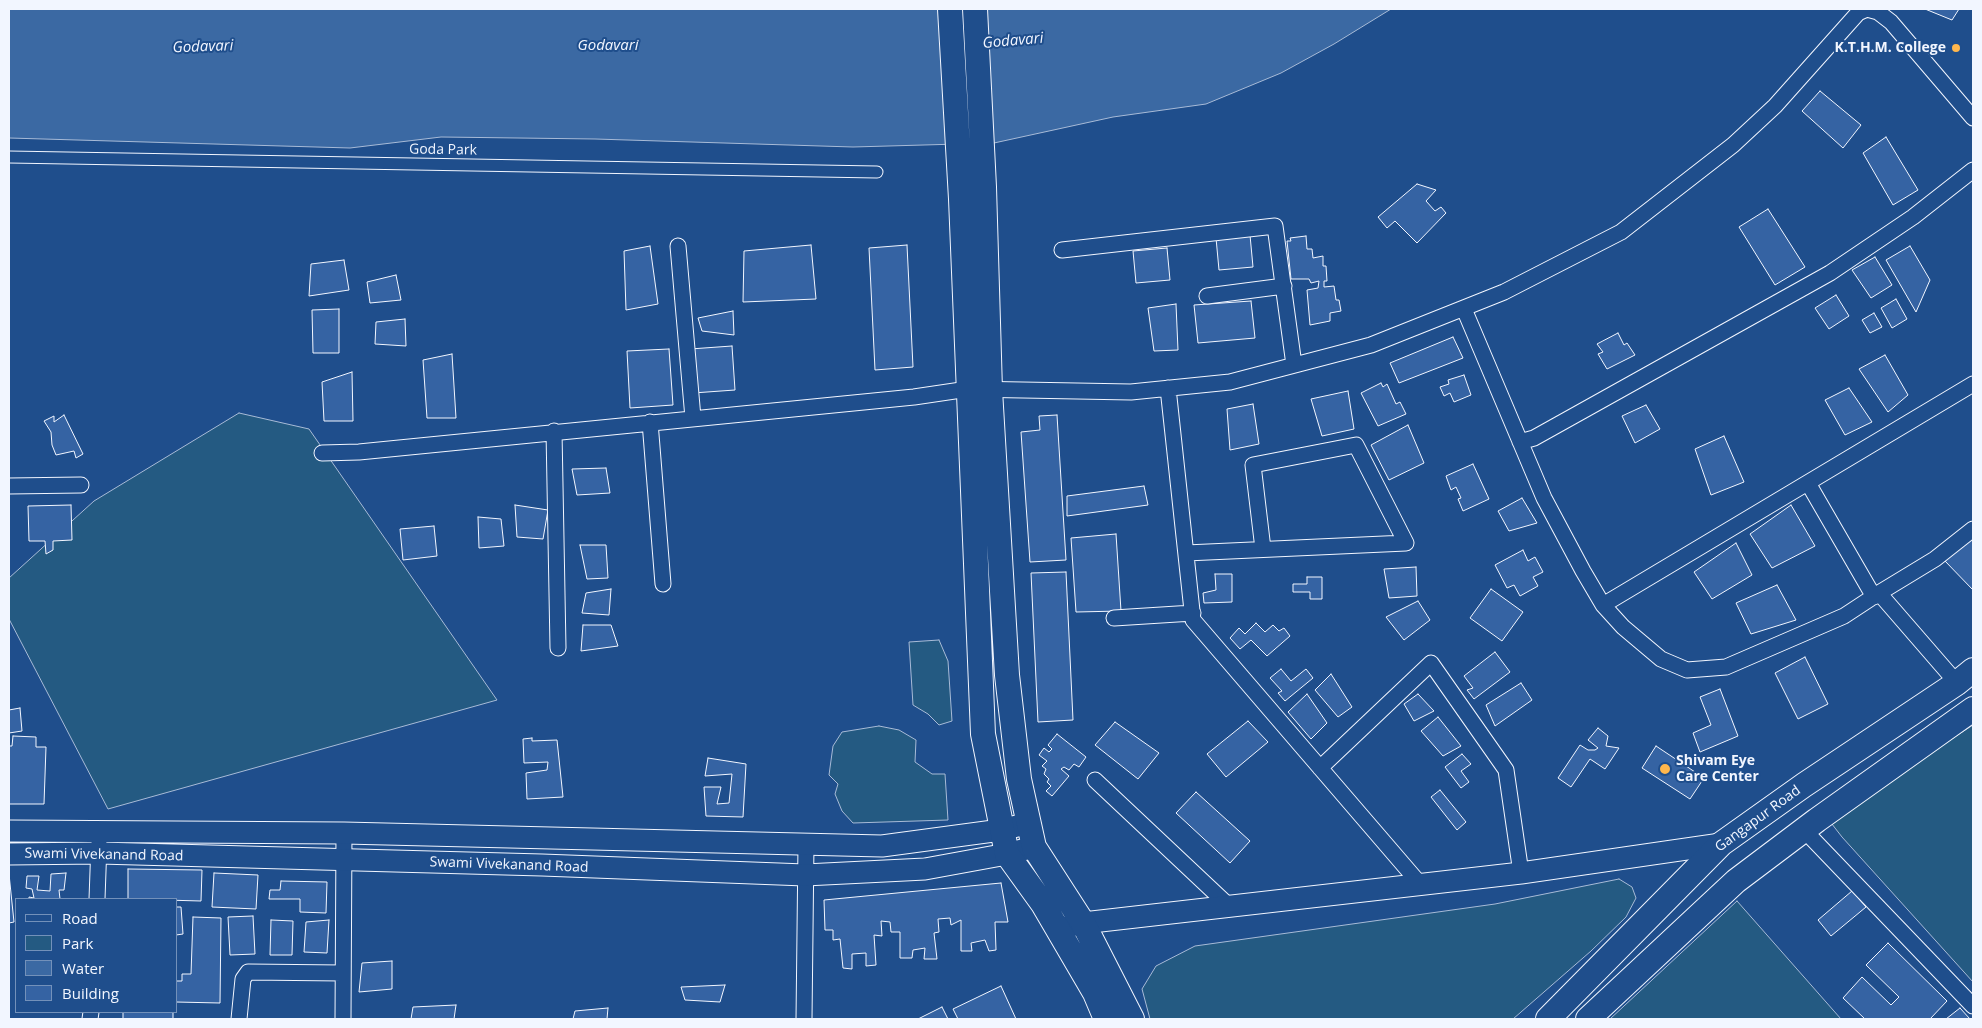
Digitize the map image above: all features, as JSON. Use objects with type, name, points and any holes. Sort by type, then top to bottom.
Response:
[{"type":"main road","points":[[950,9],[961,199],[1007,676],[1019,779],[1034,847],[1083,923],[1132,1019]]},
{"type":"main road","points":[[975,9],[984,187],[979,389],[983,734],[1007,854],[1043,904],[1095,994],[1106,1019]]},
{"type":"main road","name":"Gangapur Road","points":[[1548,1019],[1721,844],[1804,785],[1965,677]]},
{"type":"main road","points":[[1588,1019],[1736,881],[1973,709]]},
{"type":"main road","points":[[9,831],[344,833],[882,846],[1001,830],[1029,823]]},
{"type":"main road","points":[[1058,929],[1083,923],[1521,873],[1721,844]]},
{"type":"main road","name":"Swami Vivekanand Road","points":[[9,854],[99,853],[542,865],[805,875],[925,869],[1007,854],[1034,847]]},
{"type":"street","points":[[322,453],[359,452],[979,389],[1131,392],[1230,382],[1371,345],[1504,292],[1621,232],[1733,145],[1775,106],[1858,13],[1868,9],[1878,12],[1891,22],[1973,118]]},
{"type":"street","name":"Goda Park","points":[[9,157],[877,172]]},
{"type":"street","points":[[1520,442],[1534,438],[1830,273],[1913,217],[1973,170]]},
{"type":"street","points":[[1062,250],[1275,226],[1294,366]]},
{"type":"street","points":[[678,246],[693,418]]},
{"type":"street","points":[[1207,296],[1284,286]]},
{"type":"street","points":[[1464,309],[1544,498],[1603,605],[1623,627],[1661,659],[1687,670],[1726,667],[1844,616],[1935,559],[1973,529]]},
{"type":"street","points":[[1603,605],[1973,384]]},
{"type":"street","points":[[1168,388],[1193,620],[1420,884]]},
{"type":"street","points":[[650,422],[663,584]]},
{"type":"street","points":[[554,431],[558,648]]},
{"type":"street","points":[[1186,553],[1406,542],[1356,444],[1253,465],[1264,549]]},
{"type":"street","points":[[1808,483],[1877,595],[1965,677]]},
{"type":"street","points":[[9,486],[81,485]]},
{"type":"street","points":[[1114,618],[1193,613]]},
{"type":"street","points":[[1320,768],[1431,663],[1506,770],[1521,873]]},
{"type":"street","points":[[1095,780],[1229,906]]},
{"type":"street","points":[[1804,830],[1973,1006]]},
{"type":"street","points":[[97,898],[99,831]]},
{"type":"street","points":[[343,1019],[344,833]]},
{"type":"street","points":[[804,1019],[806,844]]},
{"type":"street","points":[[239,1019],[243,979],[248,972],[342,973]]},
{"type":"green space","points":[[239,413],[309,429],[497,700],[108,809],[9,619],[9,578],[94,501]]},
{"type":"green space","points":[[939,640],[948,661],[952,721],[939,725],[928,714],[913,705],[909,642]]},
{"type":"green space","points":[[1973,725],[1973,982],[1842,837],[1828,819]]},
{"type":"green space","points":[[879,726],[899,730],[916,740],[915,762],[932,774],[945,774],[948,820],[853,823],[842,811],[835,794],[838,784],[829,775],[833,746],[842,732]]},
{"type":"green space","points":[[1619,879],[1632,887],[1636,898],[1626,917],[1591,951],[1513,1019],[1150,1019],[1142,989],[1156,966],[1195,946],[1495,904]]},
{"type":"green space","points":[[1737,901],[1841,1019],[1610,1019]]},
{"type":"water","name":"Godavari","points":[[9,9],[1391,9],[1334,44],[1281,73],[1206,104],[1113,117],[994,143],[853,147],[595,139],[441,137],[350,148],[9,138]]},
{"type":"building","points":[[1925,9],[1959,9],[1952,20]]},
{"type":"building","points":[[1820,91],[1861,125],[1843,148],[1802,111]]},
{"type":"building","points":[[1886,137],[1918,190],[1893,205],[1863,153]]},
{"type":"building","points":[[1417,184],[1436,190],[1426,201],[1435,211],[1441,207],[1446,213],[1417,243],[1395,221],[1387,228],[1378,217]]},
{"type":"building","points":[[1768,209],[1805,267],[1775,285],[1739,227]]},
{"type":"building","points":[[1250,235],[1253,267],[1219,270],[1216,238]]},
{"type":"building","points":[[1306,236],[1307,249],[1312,249],[1313,258],[1323,256],[1323,266],[1326,266],[1327,281],[1324,281],[1324,287],[1334,286],[1336,300],[1339,300],[1341,311],[1330,313],[1330,321],[1310,325],[1307,290],[1318,288],[1319,281],[1311,283],[1309,279],[1291,279],[1287,241],[1291,241],[1290,238]]},
{"type":"building","points":[[811,245],[816,299],[743,302],[744,251]]},
{"type":"building","points":[[907,245],[913,367],[875,370],[869,248]]},
{"type":"building","points":[[650,246],[658,304],[626,310],[624,251]]},
{"type":"building","points":[[1910,246],[1930,280],[1916,312],[1886,260]]},
{"type":"building","points":[[1167,248],[1170,280],[1136,283],[1133,251]]},
{"type":"building","points":[[1875,257],[1892,285],[1871,298],[1852,270]]},
{"type":"building","points":[[344,260],[349,290],[309,296],[311,264]]},
{"type":"building","points":[[396,275],[401,300],[370,303],[367,282]]},
{"type":"building","points":[[1836,295],[1849,316],[1829,329],[1815,308]]},
{"type":"building","points":[[1896,299],[1907,319],[1892,328],[1881,308]]},
{"type":"building","points":[[1251,301],[1255,338],[1198,343],[1194,305]]},
{"type":"building","points":[[1176,304],[1178,350],[1154,351],[1148,308]]},
{"type":"building","points":[[339,309],[339,353],[313,353],[312,310]]},
{"type":"building","points":[[733,311],[734,335],[702,331],[698,318]]},
{"type":"building","points":[[1874,313],[1882,327],[1870,333],[1862,320]]},
{"type":"building","points":[[405,319],[406,346],[375,344],[376,322]]},
{"type":"building","points":[[1618,333],[1624,345],[1627,343],[1635,355],[1607,369],[1598,354],[1603,352],[1597,344]]},
{"type":"building","points":[[1453,337],[1463,358],[1399,383],[1390,363]]},
{"type":"building","points":[[732,346],[735,390],[693,393],[690,349]]},
{"type":"building","points":[[669,349],[673,405],[630,408],[627,351]]},
{"type":"building","points":[[452,354],[456,418],[427,418],[423,360]]},
{"type":"building","points":[[1885,355],[1908,395],[1888,412],[1859,369]]},
{"type":"building","points":[[352,372],[353,421],[324,421],[322,382]]},
{"type":"building","points":[[1464,375],[1471,395],[1454,402],[1450,393],[1444,396],[1440,387],[1449,384],[1448,380]]},
{"type":"building","points":[[1381,383],[1383,387],[1387,384],[1396,404],[1400,402],[1406,414],[1378,426],[1361,393]]},
{"type":"building","points":[[1849,388],[1872,422],[1845,435],[1825,400]]},
{"type":"building","points":[[1348,391],[1354,429],[1322,436],[1311,399]]},
{"type":"building","points":[[1253,404],[1259,444],[1230,450],[1227,409]]},
{"type":"building","points":[[1646,405],[1660,429],[1635,443],[1622,416]]},
{"type":"building","points":[[64,415],[83,454],[76,458],[74,451],[56,455],[52,445],[51,432],[44,421],[54,416],[54,422]]},
{"type":"building","points":[[1057,415],[1066,560],[1030,562],[1021,432],[1040,430],[1039,416]]},
{"type":"building","points":[[1408,425],[1424,463],[1389,480],[1371,445]]},
{"type":"building","points":[[1724,436],[1744,482],[1711,495],[1695,449]]},
{"type":"building","points":[[1473,464],[1489,499],[1463,511],[1458,499],[1461,498],[1456,487],[1451,490],[1446,476]]},
{"type":"building","points":[[606,468],[610,493],[577,495],[572,469]]},
{"type":"building","points":[[1144,486],[1148,505],[1067,516],[1067,496]]},
{"type":"building","points":[[1522,498],[1537,523],[1509,531],[1498,511]]},
{"type":"building","points":[[71,505],[72,540],[53,541],[53,550],[46,554],[45,541],[29,541],[28,506]]},
{"type":"building","points":[[515,505],[548,510],[543,539],[517,537]]},
{"type":"building","points":[[1791,505],[1815,546],[1772,568],[1750,534]]},
{"type":"building","points":[[478,517],[501,519],[504,546],[479,548]]},
{"type":"building","points":[[434,526],[437,556],[403,560],[400,529]]},
{"type":"building","points":[[1116,534],[1121,611],[1076,612],[1071,538]]},
{"type":"building","points":[[1973,537],[1973,590],[1944,560]]},
{"type":"building","points":[[1736,543],[1752,575],[1712,599],[1694,572]]},
{"type":"building","points":[[580,545],[606,545],[608,578],[587,579]]},
{"type":"building","points":[[1523,550],[1528,561],[1535,557],[1543,572],[1533,577],[1538,586],[1520,596],[1514,585],[1507,588],[1495,565]]},
{"type":"building","points":[[1416,567],[1417,596],[1389,598],[1384,569]]},
{"type":"building","points":[[1066,572],[1073,720],[1038,722],[1031,573]]},
{"type":"building","points":[[1215,574],[1232,574],[1232,602],[1204,603],[1203,593],[1216,590]]},
{"type":"building","points":[[1307,577],[1322,577],[1322,599],[1310,599],[1310,592],[1293,592],[1293,584],[1307,584]]},
{"type":"building","points":[[1777,585],[1796,620],[1751,634],[1736,603]]},
{"type":"building","points":[[611,589],[609,615],[582,613],[586,593]]},
{"type":"building","points":[[1491,589],[1523,612],[1502,641],[1470,618]]},
{"type":"building","points":[[1418,601],[1430,620],[1404,640],[1386,617]]},
{"type":"building","points":[[1256,623],[1265,632],[1273,625],[1279,631],[1284,628],[1290,636],[1267,656],[1251,640],[1240,649],[1230,638],[1239,628],[1245,634]]},
{"type":"building","points":[[583,625],[611,625],[618,646],[581,651]]},
{"type":"building","points":[[1495,652],[1510,672],[1474,699],[1467,690],[1473,688],[1464,676]]},
{"type":"building","points":[[1805,657],[1828,704],[1798,719],[1775,673]]},
{"type":"building","points":[[1281,669],[1291,681],[1306,669],[1313,678],[1285,701],[1278,693],[1282,691],[1270,678]]},
{"type":"building","points":[[1331,674],[1352,707],[1338,717],[1315,690]]},
{"type":"building","points":[[1521,683],[1532,700],[1495,726],[1486,705]]},
{"type":"building","points":[[1720,689],[1738,736],[1700,752],[1693,733],[1711,725],[1700,697]]},
{"type":"building","points":[[1307,694],[1327,723],[1311,739],[1288,712]]},
{"type":"building","points":[[1418,694],[1434,711],[1414,721],[1404,704]]},
{"type":"building","points":[[20,708],[22,731],[9,733],[9,710]]},
{"type":"building","points":[[1438,717],[1461,746],[1443,756],[1421,731]]},
{"type":"building","points":[[1248,721],[1268,742],[1226,777],[1207,754]]},
{"type":"building","points":[[1115,722],[1159,753],[1138,779],[1095,745]]},
{"type":"building","points":[[1598,728],[1608,736],[1606,746],[1619,748],[1605,769],[1590,759],[1571,787],[1558,778],[1580,745],[1588,750],[1598,748],[1588,740]]},
{"type":"building","points":[[1057,734],[1086,757],[1079,767],[1074,764],[1069,770],[1064,767],[1061,769],[1069,776],[1052,796],[1046,791],[1051,786],[1047,782],[1049,779],[1044,774],[1046,769],[1042,766],[1047,761],[1039,755],[1044,748],[1049,752],[1052,749],[1048,745]]},
{"type":"building","points":[[13,736],[36,737],[36,747],[46,747],[44,804],[9,804],[9,746],[12,746]]},
{"type":"building","points":[[532,738],[532,741],[557,740],[563,797],[527,799],[526,773],[547,770],[548,762],[524,763],[523,739]]},
{"type":"building","points":[[1656,746],[1704,778],[1690,799],[1642,768]]},
{"type":"building","points":[[1462,754],[1471,764],[1461,771],[1469,782],[1461,788],[1445,767]]},
{"type":"building","points":[[708,758],[746,764],[743,817],[706,816],[704,787],[721,787],[717,804],[729,803],[732,774],[705,776]]},
{"type":"building","points":[[1440,790],[1466,822],[1457,830],[1431,797]]},
{"type":"building","points":[[1196,792],[1250,841],[1230,863],[1176,813]]},
{"type":"building","points":[[128,869],[202,870],[201,901],[178,900],[178,898],[128,898]]},
{"type":"building","points":[[66,873],[64,890],[59,890],[60,898],[34,898],[32,889],[26,888],[27,876],[39,876],[37,890],[50,891],[51,874]]},
{"type":"building","points":[[214,873],[258,875],[256,909],[212,907]]},
{"type":"building","points":[[9,874],[14,922],[9,923]]},
{"type":"building","points":[[281,881],[327,882],[326,913],[300,912],[300,899],[269,899],[270,890],[280,890]]},
{"type":"building","points":[[1001,883],[1008,922],[995,922],[996,950],[989,951],[985,940],[971,943],[972,951],[961,951],[961,920],[951,925],[950,918],[938,919],[939,932],[934,933],[937,959],[924,959],[925,948],[913,950],[912,958],[900,958],[900,932],[891,932],[890,922],[881,921],[882,936],[874,935],[876,965],[866,966],[866,953],[852,954],[852,969],[843,968],[840,939],[833,940],[833,930],[825,930],[824,900]]},
{"type":"building","points":[[1852,891],[1866,907],[1831,936],[1818,920]]},
{"type":"building","points":[[178,907],[181,907],[183,934],[178,935]]},
{"type":"building","points":[[253,916],[255,954],[230,955],[228,917]]},
{"type":"building","points":[[193,917],[221,918],[220,1003],[178,1002],[178,981],[182,981],[182,974],[191,974]]},
{"type":"building","points":[[271,920],[293,921],[292,955],[270,955]]},
{"type":"building","points":[[329,920],[327,953],[304,952],[306,922]]},
{"type":"building","points":[[1888,943],[1947,1001],[1930,1019],[1865,1019],[1843,998],[1862,977],[1891,1005],[1899,997],[1866,965]]},
{"type":"building","points":[[392,961],[392,989],[359,992],[362,963]]},
{"type":"building","points":[[725,985],[720,1002],[685,1000],[681,987]]},
{"type":"building","points":[[1001,986],[1016,1019],[958,1019],[953,1009]]},
{"type":"building","points":[[456,1005],[454,1019],[411,1019],[413,1007]]},
{"type":"building","points":[[942,1007],[948,1019],[918,1019]]},
{"type":"building","points":[[608,1008],[607,1019],[573,1019],[575,1011]]},
{"type":"building","points":[[1960,1008],[1970,1019],[1946,1019]]},
{"type":"building","points":[[123,1013],[173,1013],[173,1019],[123,1019]]},
{"type":"place","name":"K.T.H.M. College","points":[[1956,48]]},
{"type":"place","name":"Shivam Eye Care Center","points":[[1665,769]]}]
